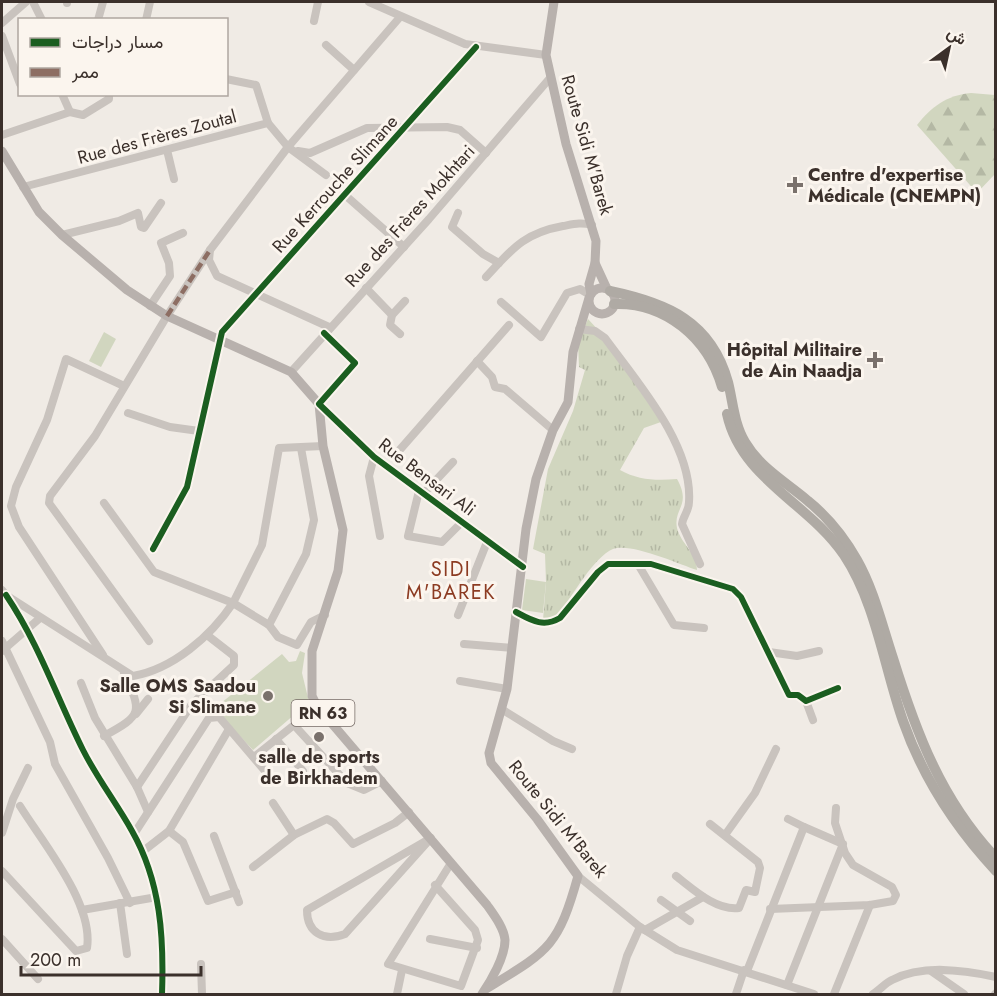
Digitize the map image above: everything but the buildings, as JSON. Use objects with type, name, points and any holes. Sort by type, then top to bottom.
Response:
[{"type":"highway","points":[[609,290],[658,302],[684,317],[700,331],[723,365],[736,420],[754,456],[772,474],[812,504],[843,538],[869,585],[925,753],[953,803],[996,858]]},
{"type":"highway","points":[[614,304],[630,304],[656,311],[678,323],[693,336],[714,367],[731,428],[748,459],[766,480],[810,516],[843,554],[865,601],[903,721],[917,757],[950,815],[996,871]]},
{"type":"main road","name":"Route Sidi M'Barek","points":[[554,2],[546,55],[574,173],[596,241],[595,262],[589,284],[590,296],[571,363],[569,396],[553,430],[536,479],[526,529],[507,688],[490,744],[491,763],[537,819],[578,876]]},
{"type":"main road","points":[[2,151],[39,212],[103,271],[167,316],[295,375],[319,404]]},
{"type":"main road","name":"Route Sidi M'Barek","points":[[595,262],[609,290]]},
{"type":"main road","points":[[580,325],[599,313],[610,311],[614,304],[614,297],[609,290],[596,289],[590,296],[592,309],[599,313]]},
{"type":"main road","name":"RN 63","points":[[319,404],[323,446],[343,530],[338,571],[312,651],[312,696],[317,706],[431,838],[487,905],[498,922],[505,940],[500,960],[483,992]]},
{"type":"main road","points":[[483,992],[524,966],[551,944],[568,912],[578,876]]},
{"type":"street","points":[[2,23],[26,2]]},
{"type":"street","points":[[33,2],[41,18]]},
{"type":"street","points":[[99,18],[103,2]]},
{"type":"street","points":[[146,18],[150,2]]},
{"type":"street","points":[[315,21],[318,2]]},
{"type":"street","points":[[369,2],[400,17],[476,47],[546,55]]},
{"type":"street","points":[[149,641],[49,503],[50,496],[55,486],[94,436],[210,250],[288,147],[400,17]]},
{"type":"street","points":[[2,36],[18,79]]},
{"type":"street","points":[[326,45],[354,70]]},
{"type":"street","name":"Rue Kerrouche Slimane","points":[[218,341],[222,332],[476,47]]},
{"type":"street","name":"Rue des Frères Mokhtari","points":[[295,375],[327,330],[404,247],[550,78]]},
{"type":"street","points":[[228,80],[256,85],[268,123],[288,147],[326,175]]},
{"type":"street","points":[[63,96],[70,112]]},
{"type":"street","points":[[2,135],[70,112],[83,115],[109,99],[109,96]]},
{"type":"street","name":"Rue des Frères Zoutal","points":[[23,187],[268,123]]},
{"type":"street","points":[[288,147],[303,153],[310,153],[367,129],[454,128],[486,153]]},
{"type":"street","points":[[166,150],[174,179]]},
{"type":"street","points":[[345,195],[404,247]]},
{"type":"street","points":[[62,235],[119,221],[138,213],[141,227],[144,228],[161,203]]},
{"type":"street","points":[[458,213],[452,227],[483,254],[499,263]]},
{"type":"street","points":[[486,277],[521,240],[536,232],[583,222],[592,225]]},
{"type":"street","points":[[150,306],[170,276],[169,263],[161,243],[183,233]]},
{"type":"street","points":[[210,250],[209,260],[217,276],[257,293],[327,330],[355,363],[319,404]]},
{"type":"street","points":[[366,288],[392,315]]},
{"type":"street","points":[[501,302],[541,337],[567,293],[580,289],[590,296]]},
{"type":"street","points":[[400,334],[390,325],[392,315],[405,301]]},
{"type":"street","points":[[397,453],[509,325]]},
{"type":"street","points":[[580,325],[605,338],[674,438],[683,462],[689,492],[688,511],[682,524],[700,564]]},
{"type":"street","points":[[153,549],[184,497],[218,341]]},
{"type":"street","points":[[105,658],[19,527],[11,506],[15,487],[46,420],[66,359],[124,386]]},
{"type":"street","points":[[477,361],[492,377],[495,387],[505,389],[553,430]]},
{"type":"street","name":"Rue Bensari Ali","points":[[319,404],[374,457],[523,567]]},
{"type":"street","points":[[128,413],[170,427],[199,431]]},
{"type":"street","points":[[4,592],[124,672],[134,676],[146,674],[190,649],[220,623],[233,603],[262,545],[279,448],[323,446]]},
{"type":"street","points":[[269,625],[306,554],[314,520],[301,448]]},
{"type":"street","points":[[374,457],[369,476],[380,536]]},
{"type":"street","points":[[453,462],[421,493],[408,536],[442,542],[461,523]]},
{"type":"street","points":[[104,503],[154,572],[233,603],[269,625],[278,637],[297,645],[311,622],[325,615]]},
{"type":"street","points":[[458,615],[487,542]]},
{"type":"street","points":[[516,612],[541,623],[552,622],[608,564],[660,566],[733,589],[746,603],[789,695],[798,695],[806,700],[813,720]]},
{"type":"street","points":[[639,566],[674,624],[704,628]]},
{"type":"street","points":[[4,592],[28,628],[83,751],[134,834],[142,852],[157,897],[164,947],[162,994]]},
{"type":"street","points":[[40,618],[3,646],[50,741],[55,764],[108,858],[130,903]]},
{"type":"street","points":[[137,787],[192,704],[234,664],[234,656],[207,634]]},
{"type":"street","points":[[464,644],[512,648]]},
{"type":"street","points":[[769,652],[797,657],[819,651]]},
{"type":"street","points":[[124,672],[137,704],[136,714]]},
{"type":"street","points":[[460,681],[507,688]]},
{"type":"street","points":[[81,683],[104,736],[137,787],[148,812]]},
{"type":"street","points":[[806,700],[838,688]]},
{"type":"street","points":[[104,736],[127,724],[148,699]]},
{"type":"street","points":[[502,710],[553,741],[572,749]]},
{"type":"street","points":[[134,834],[209,718],[219,717],[266,771]]},
{"type":"street","points":[[254,757],[294,725],[346,783],[364,790],[382,781]]},
{"type":"street","points":[[142,852],[169,831],[229,729]]},
{"type":"street","points":[[276,739],[303,771]]},
{"type":"street","points":[[725,836],[755,793],[776,749]]},
{"type":"street","points":[[2,833],[13,800],[28,768]]},
{"type":"street","points":[[273,803],[294,835]]},
{"type":"street","points":[[2,871],[76,951],[87,948],[89,938],[82,910],[72,889],[20,806]]},
{"type":"street","points":[[770,909],[870,905],[893,901],[895,890],[858,869],[845,853],[835,823],[836,808]]},
{"type":"street","points":[[253,867],[294,835],[327,819],[334,823],[353,844],[395,823],[409,812]]},
{"type":"street","points":[[788,819],[843,844]]},
{"type":"street","points":[[676,876],[703,897],[736,909],[741,905],[746,890],[755,892],[759,865],[710,824]]},
{"type":"street","points":[[736,994],[804,827]]},
{"type":"street","points":[[169,831],[183,842],[208,901],[236,892]]},
{"type":"street","points":[[214,836],[239,902]]},
{"type":"street","points":[[431,838],[345,934],[334,938],[322,937],[312,929],[307,920],[307,910],[431,838]]},
{"type":"street","points":[[780,994],[819,908],[843,844]]},
{"type":"street","points":[[435,885],[475,930],[477,948],[461,986],[388,964],[435,885],[451,862]]},
{"type":"street","name":"Route Sidi M'Barek","points":[[578,876],[643,929],[687,954],[814,994]]},
{"type":"street","points":[[82,910],[157,897]]},
{"type":"street","points":[[616,994],[627,956],[643,929],[703,897]]},
{"type":"street","points":[[661,900],[690,921]]},
{"type":"street","points":[[120,903],[127,954]]},
{"type":"street","points":[[834,994],[870,905]]},
{"type":"street","points":[[430,939],[477,948]]},
{"type":"street","points":[[3,945],[38,979]]},
{"type":"street","points":[[201,964],[202,994]]},
{"type":"street","points":[[397,994],[402,970]]},
{"type":"street","points":[[878,994],[888,981],[901,975],[930,970],[996,977]]},
{"type":"street","points":[[930,970],[964,994]]},
{"type":"green space","points":[[971,93],[995,95],[995,174],[977,193],[917,125],[940,103],[954,96]]},
{"type":"green space","points":[[588,319],[601,333],[661,422],[644,428],[620,470],[647,479],[677,479],[683,501],[677,516],[677,528],[692,553],[697,570],[631,548],[613,549],[591,568],[560,613],[552,619],[543,620],[546,582],[545,554],[533,549],[548,469],[573,411],[585,370],[579,367],[578,343]]},
{"type":"green space","points":[[104,332],[116,339],[101,367],[89,361]]},
{"type":"green space","points":[[526,579],[546,582],[543,613],[522,610]]},
{"type":"green space","name":"Salle OMS Saadou Si Slimane","points":[[300,651],[305,653],[302,673],[309,702],[253,750],[221,716],[216,707],[282,654],[289,662],[296,661]]},
{"type":"marked path","points":[[167,316],[210,250]]},
{"type":"cycle path","points":[[153,549],[187,487],[222,332],[476,47]]},
{"type":"cycle path","points":[[324,333],[355,363],[319,404],[374,457],[523,567]]},
{"type":"cycle path","points":[[516,612],[537,622],[554,621],[560,618],[598,572],[608,564],[651,564],[733,589],[741,597],[789,695],[798,695],[806,701],[838,688]]},
{"type":"cycle path","points":[[6,595],[38,652],[89,760],[142,850],[159,911],[162,994]]},
{"type":"place","name":"Centre d'expertise Médicale (CNEMPN)","points":[[795,185]]},
{"type":"place","name":"Hôpital Militaire de Ain Naadja","points":[[875,360]]},
{"type":"place","name":"Salle OMS Saadou Si Slimane","points":[[268,696]]},
{"type":"place","name":"salle de sports de Birkhadem","points":[[319,737]]},
{"type":"district","name":"SIDI M'BAREK","points":[[451,580]]}]
